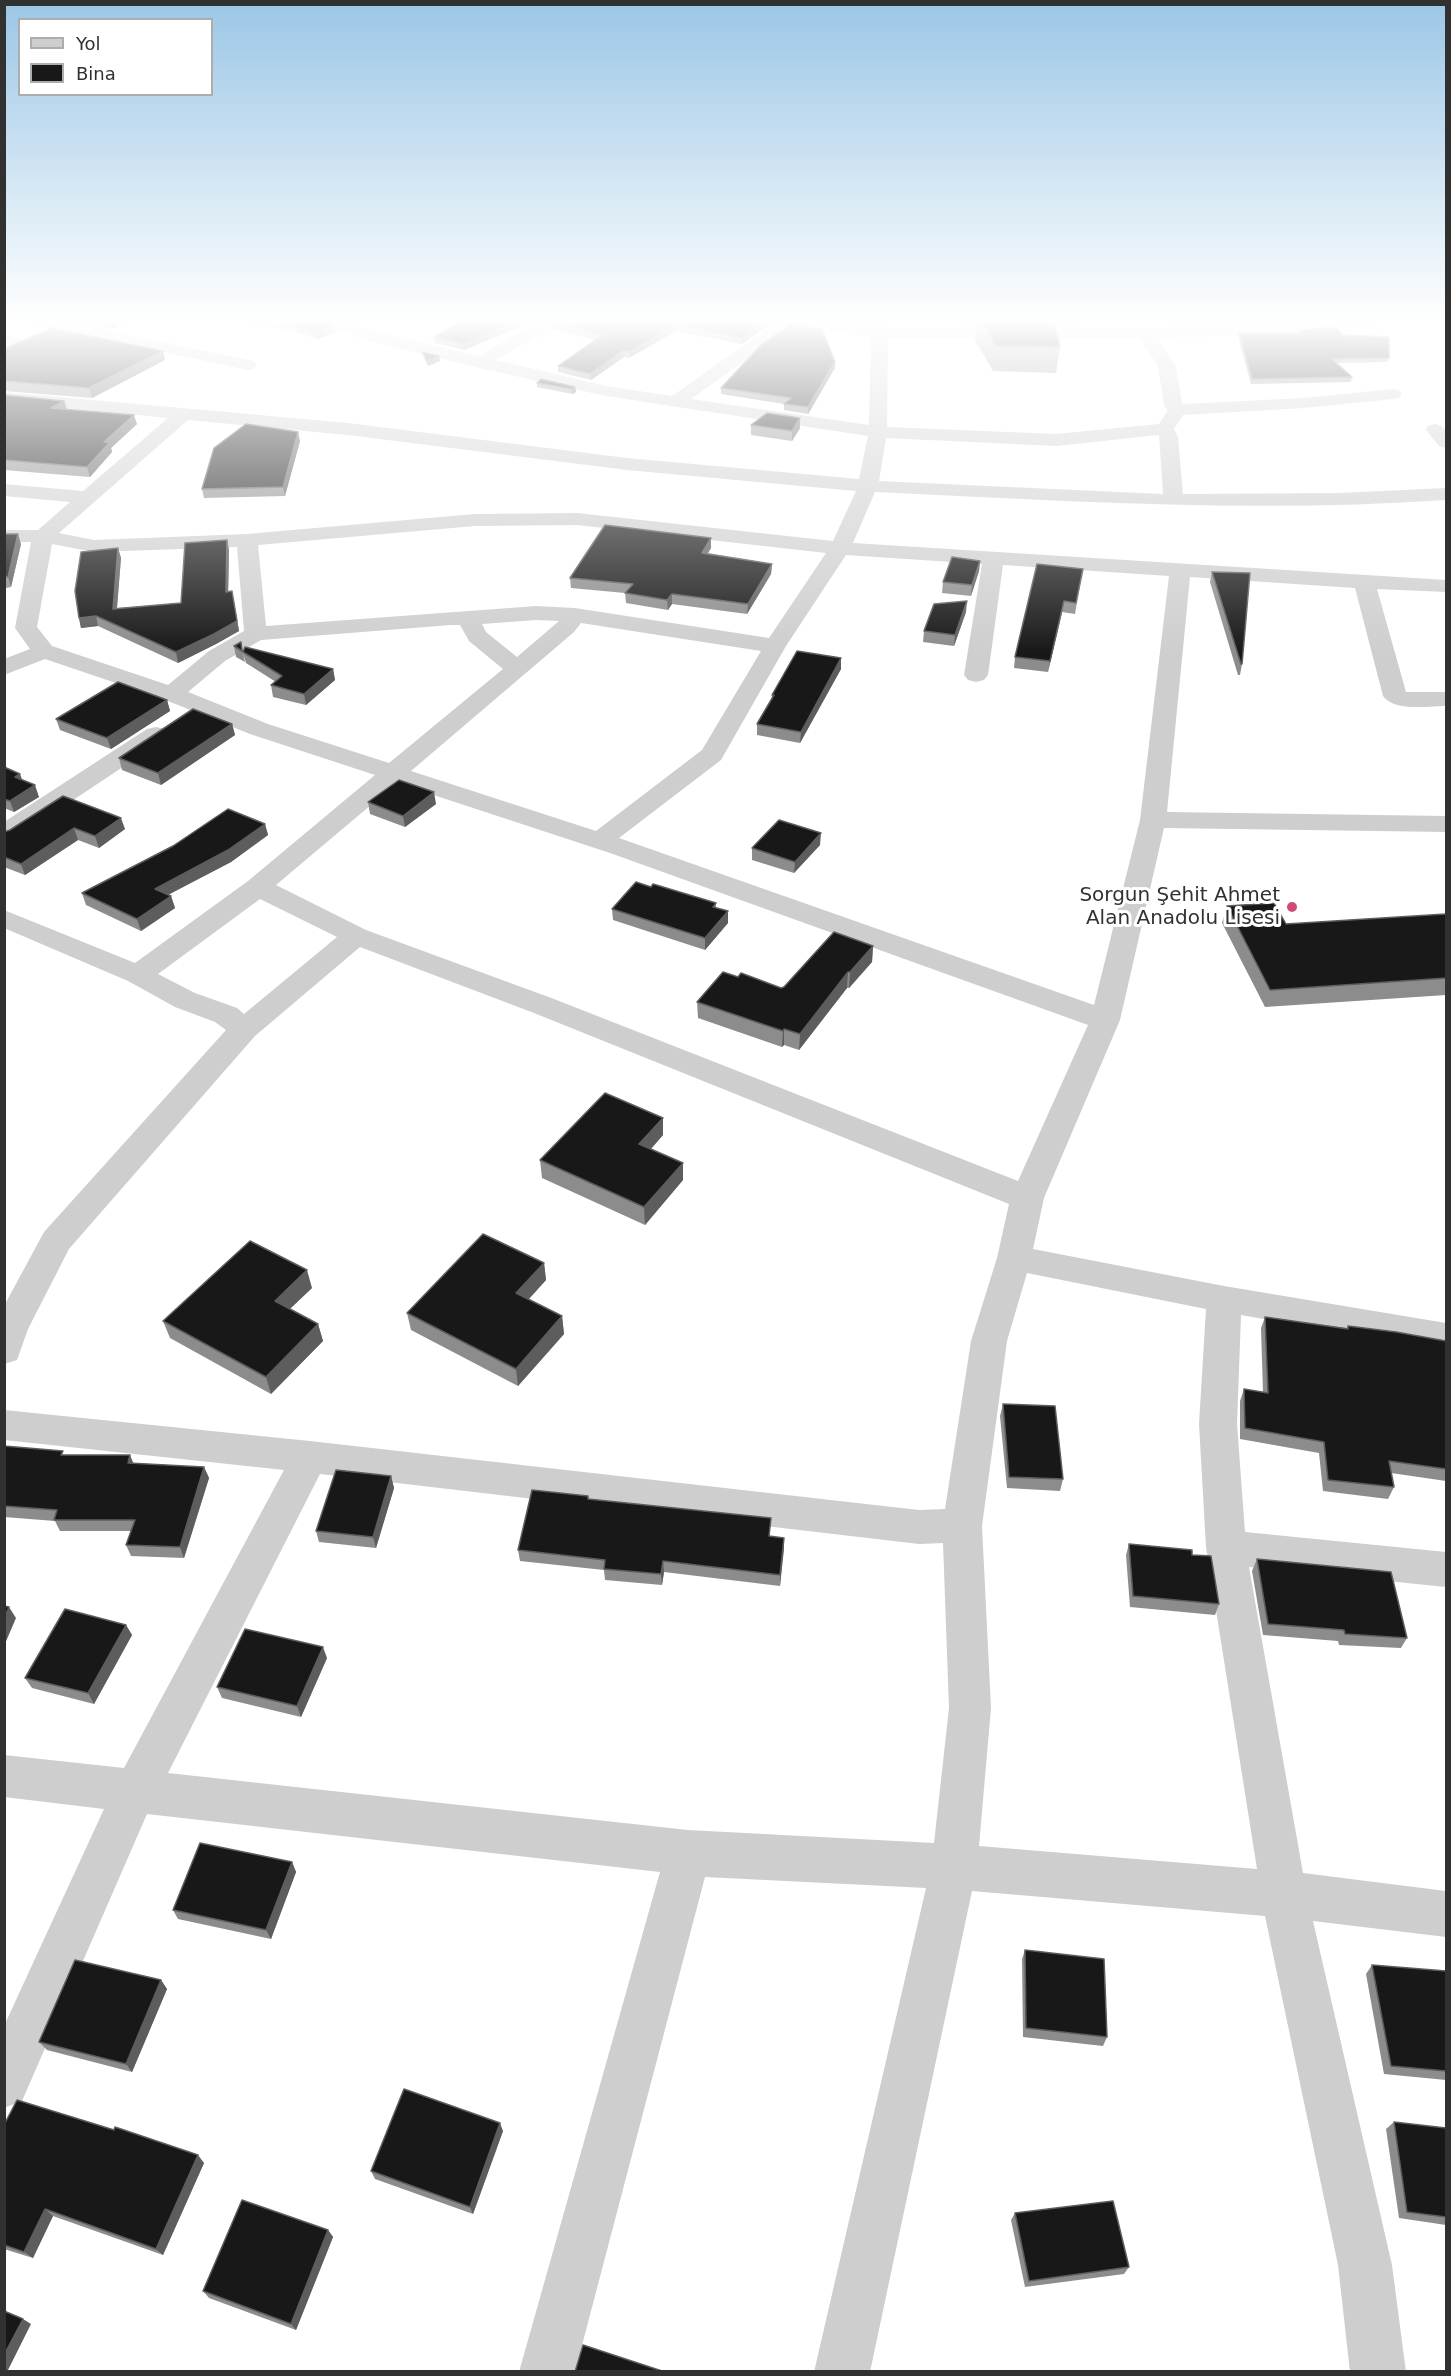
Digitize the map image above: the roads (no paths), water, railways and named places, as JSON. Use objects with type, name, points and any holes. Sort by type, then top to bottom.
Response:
[{"type":"street","points":[[164,432],[43,536],[26,628],[44,651],[171,694],[259,729],[599,841],[1105,1020]]},
{"type":"street","points":[[371,432],[627,464],[868,486],[1173,500],[1339,499],[1446,494]]},
{"type":"street","points":[[599,841],[712,755],[775,646],[840,548],[868,486],[878,432],[1056,440],[1137,432]]},
{"type":"street","points":[[1167,432],[1173,500]]},
{"type":"street","points":[[4,490],[89,498]]},
{"type":"street","points":[[4,536],[43,536],[94,546],[247,540],[475,520],[577,519],[840,548],[1446,586]]},
{"type":"street","points":[[247,540],[256,634]]},
{"type":"street","points":[[976,675],[994,557]]},
{"type":"street","points":[[842,2372],[954,1867],[970,1708],[962,1526],[989,1341],[1014,1258],[1026,1198],[1105,1020],[1153,820],[1180,570]]},
{"type":"street","points":[[1364,582],[1395,696],[1404,699],[1446,699]]},
{"type":"street","points":[[171,694],[217,657],[256,634],[451,618],[468,619],[536,613],[575,615],[775,646]]},
{"type":"street","points":[[138,975],[258,886],[517,669],[566,627],[575,615]]},
{"type":"street","points":[[468,619],[477,636],[517,669]]},
{"type":"street","points":[[4,668],[44,651]]},
{"type":"street","points":[[4,834],[199,705]]},
{"type":"street","points":[[1153,820],[1446,824]]},
{"type":"street","points":[[258,886],[356,936],[544,1006],[1026,1198]]},
{"type":"street","points":[[4,918],[138,975],[185,1000],[226,1015],[244,1029]]},
{"type":"street","points":[[4,1350],[10,1329],[56,1241],[244,1029],[356,936]]},
{"type":"street","points":[[1014,1258],[1224,1299],[1446,1337]]},
{"type":"street","points":[[1224,1299],[1218,1424],[1226,1546],[1284,1894],[1365,2265],[1378,2372]]},
{"type":"street","points":[[4,1425],[310,1456],[919,1527],[962,1526]]},
{"type":"street","points":[[4,2083],[135,1791],[310,1456]]},
{"type":"street","points":[[1226,1546],[1446,1569]]},
{"type":"street","points":[[4,1776],[688,1853],[954,1867],[1284,1894],[1446,1914]]},
{"type":"street","points":[[547,2372],[688,1853]]},
{"type":"place","name":"Sorgun Şehit Ahmet Alan Anadolu Lisesi","points":[[1292,907]]}]
